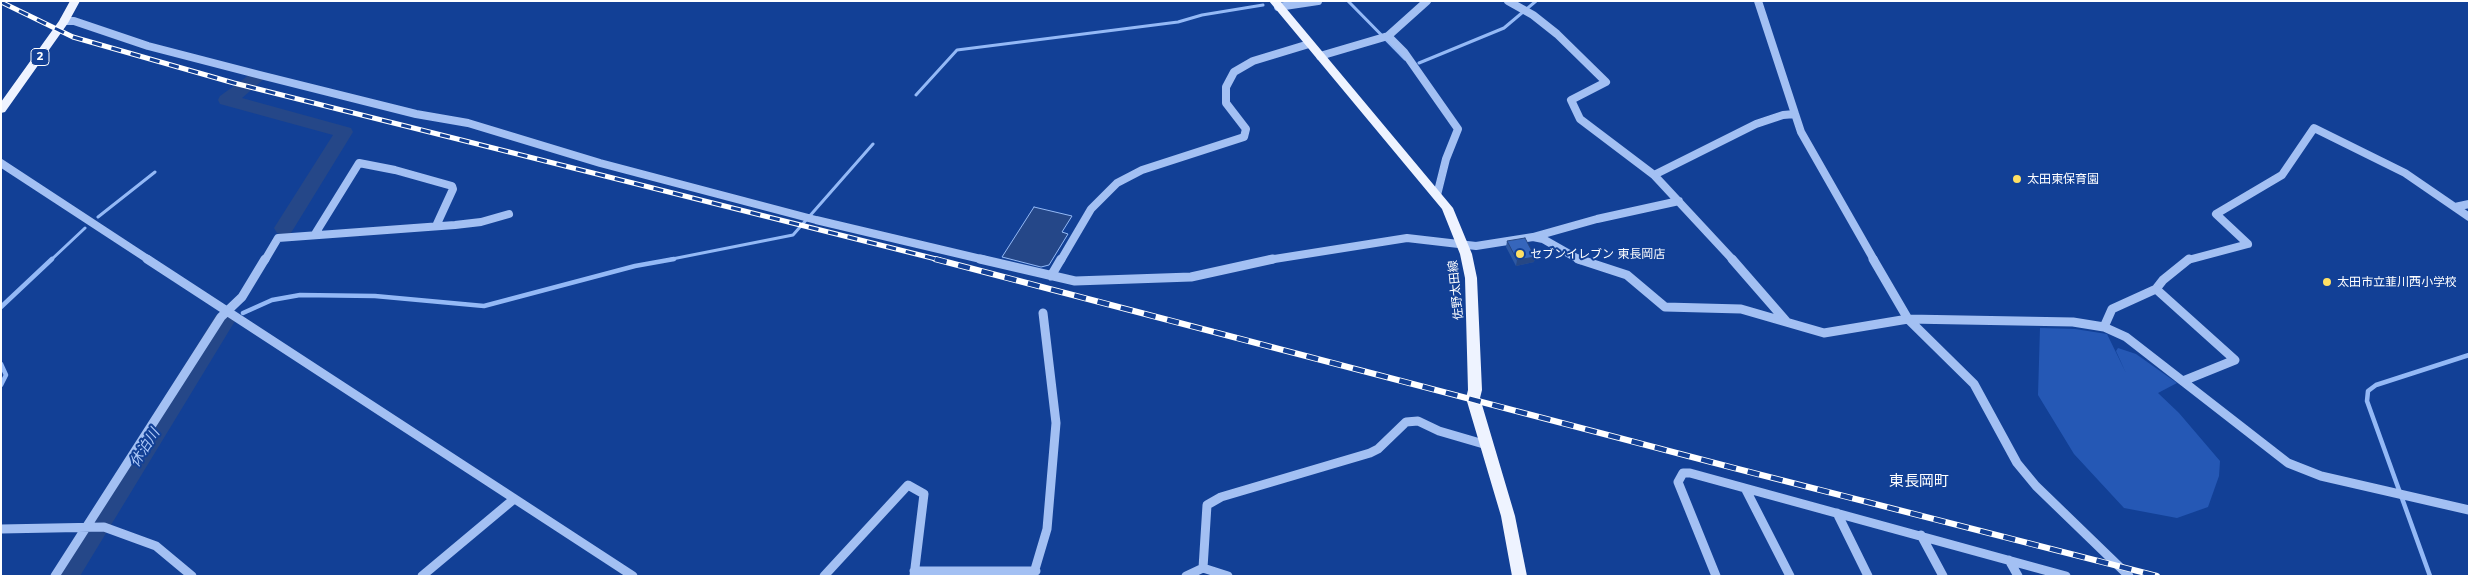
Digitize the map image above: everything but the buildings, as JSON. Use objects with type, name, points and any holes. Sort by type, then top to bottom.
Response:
[{"type":"main road","name":"2","points":[[1,110],[64,21],[75,1]]},
{"type":"main road","name":"佐野太田線","points":[[1276,4],[1437,195],[1447,208],[1464,246],[1471,278],[1475,390],[1473,398],[1508,516],[1520,576]]},
{"type":"street","points":[[1276,4],[1318,1]]},
{"type":"street","points":[[1320,56],[1384,38],[1427,1]]},
{"type":"street","points":[[1508,1],[1533,15],[1557,34],[1606,82],[1571,100],[1580,119],[1625,151],[1654,175],[1787,322]]},
{"type":"street","points":[[1758,1],[1801,132],[1908,319],[1954,362],[1974,384],[2017,463],[2036,486],[2129,576]]},
{"type":"street","points":[[64,21],[74,21],[148,46],[278,80],[416,114],[468,123],[600,163],[816,220],[1074,281],[1192,277],[1276,258],[1407,238],[1476,246],[1533,236],[1597,219],[1679,201]]},
{"type":"street","points":[[1384,38],[1404,52],[1458,129],[1446,159],[1437,195]]},
{"type":"street","points":[[1051,276],[1091,209],[1117,183],[1142,170],[1244,137],[1246,129],[1226,103],[1226,87],[1234,72],[1253,61],[1309,44]]},
{"type":"street","points":[[1654,175],[1756,124],[1783,115],[1795,114]]},
{"type":"street","points":[[2104,327],[2112,309],[2156,289],[2163,280],[2190,258],[2248,244],[2216,214],[2282,175],[2288,169],[2314,128],[2404,173],[2469,217]]},
{"type":"street","points":[[1,163],[633,576]]},
{"type":"street","points":[[315,234],[359,163],[368,163],[452,186],[454,189],[436,226]]},
{"type":"street","points":[[2454,207],[2469,204]]},
{"type":"street","points":[[55,576],[88,528],[221,317],[242,297],[278,238],[481,222],[509,214]]},
{"type":"street","points":[[1533,236],[1580,260],[1627,275],[1665,308],[1742,309],[1824,333],[1908,319],[2073,322],[2104,327],[2126,337],[2288,463],[2321,476],[2469,510]]},
{"type":"street","points":[[2156,289],[2235,360],[2183,381]]},
{"type":"street","points":[[824,576],[908,485],[924,494],[914,574],[1034,573],[1047,528],[1056,423],[1043,313]]},
{"type":"street","points":[[1203,568],[1207,505],[1221,497],[1370,453],[1406,422],[1418,421],[1439,431],[1486,445]]},
{"type":"street","points":[[1716,576],[1678,482],[1679,477],[1683,473],[1690,473],[1746,490],[1921,535],[2066,576]]},
{"type":"street","points":[[1746,490],[1790,576]]},
{"type":"street","points":[[422,576],[514,499]]},
{"type":"street","points":[[1837,513],[1868,576]]},
{"type":"street","points":[[1,529],[104,528],[156,546],[192,576]]},
{"type":"street","points":[[1921,535],[1943,576]]},
{"type":"street","points":[[2009,560],[2018,576]]},
{"type":"street","points":[[1186,576],[1203,568],[1228,576]]},
{"type":"shaded area","points":[[1034,207],[1072,216],[1062,232],[1068,234],[1049,265],[1041,267],[1002,257]]},
{"type":"shaded area","points":[[2040,328],[2075,329],[2107,334],[2126,373],[2116,351],[2118,348],[2136,354],[2177,383],[2158,393],[2179,413],[2220,461],[2219,476],[2208,507],[2177,518],[2124,508],[2074,454],[2038,395]]},
{"type":"waterway","points":[[1348,1],[1405,59]]},
{"type":"waterway","points":[[1419,63],[1504,28],[1536,1]]},
{"type":"waterway","points":[[916,95],[957,50],[1178,22],[1202,15],[1263,5]]},
{"type":"waterway","name":"休泊川","points":[[255,79],[227,100],[344,132],[284,228]]},
{"type":"waterway","points":[[667,260],[793,235],[873,144]]},
{"type":"waterway","points":[[98,217],[155,172]]},
{"type":"waterway","points":[[51,260],[85,228]]},
{"type":"waterway","points":[[1,307],[52,259]]},
{"type":"waterway","points":[[243,313],[272,300],[300,295],[375,296],[484,306],[635,266],[674,259]]},
{"type":"waterway","name":"休泊川","points":[[66,576],[224,321]]},
{"type":"waterway","points":[[2430,576],[2367,401],[2368,391],[2376,385],[2469,355]]},
{"type":"waterway","points":[[1,364],[6,375],[1,385]]},
{"type":"railway","points":[[1,2],[73,37],[234,83],[940,260]]},
{"type":"railway","points":[[935,259],[1734,468],[2157,576]]},
{"type":"place","name":"太田東保育園","points":[[2017,179]]},
{"type":"place","name":"セブンイレブン 東長岡店","points":[[1520,254]]},
{"type":"place","name":"太田市立韮川西小学校","points":[[2327,282]]},
{"type":"district","name":"東長岡町","points":[[1919,482]]}]
